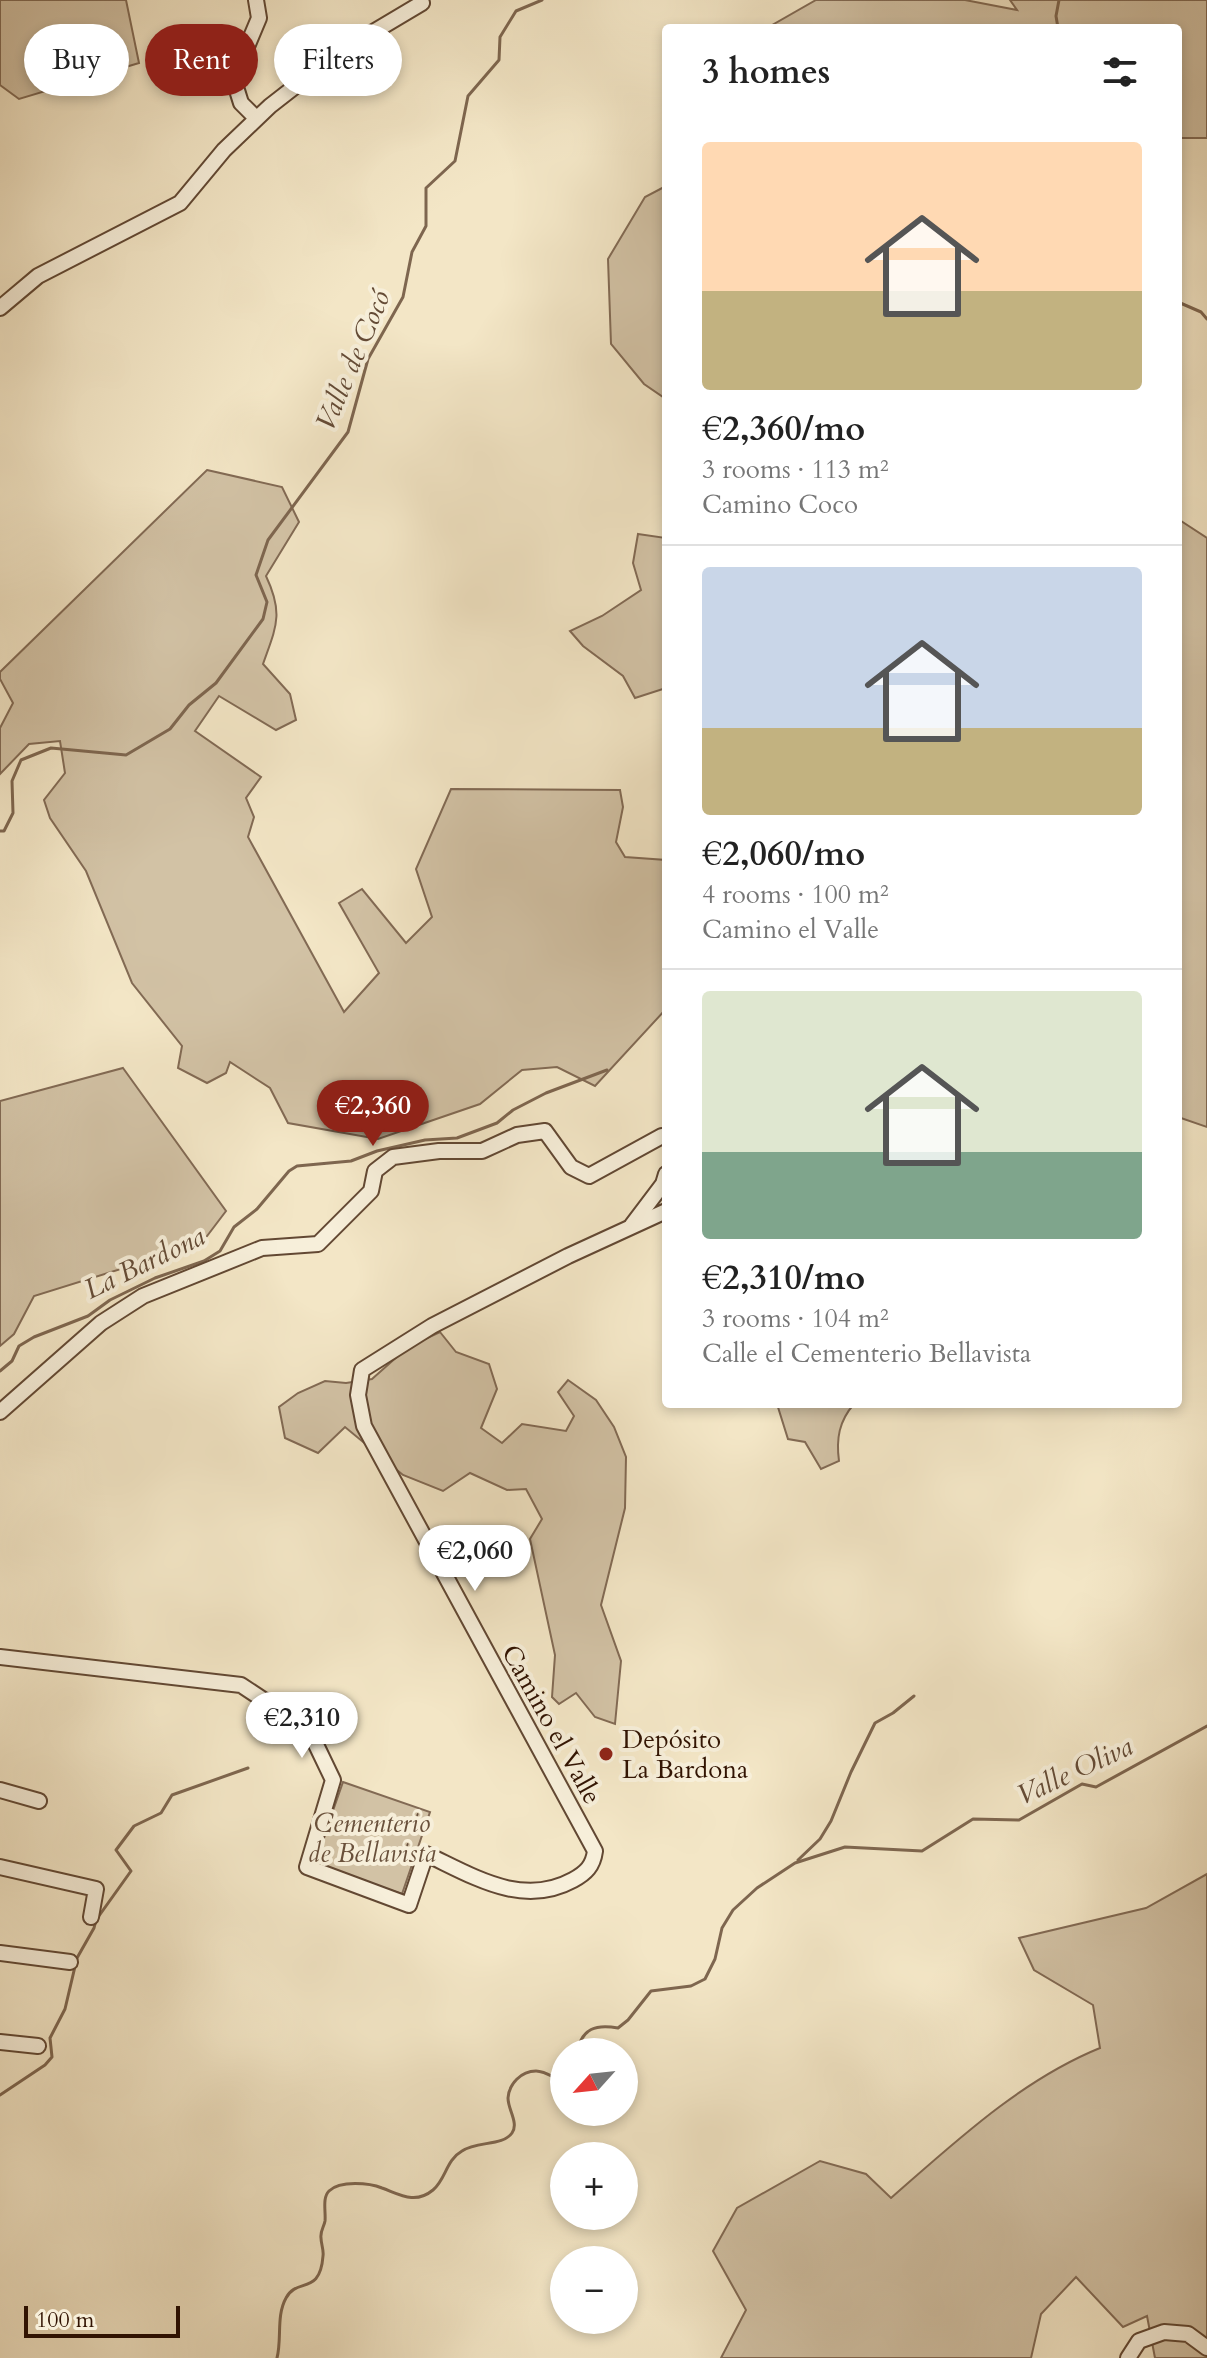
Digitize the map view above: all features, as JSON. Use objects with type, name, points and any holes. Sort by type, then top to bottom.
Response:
[{"type":"street","points":[[256,0],[259,18],[238,68],[236,87],[241,103],[256,118]]},
{"type":"street","points":[[0,308],[38,276],[180,203],[224,150],[256,118],[338,53],[422,3]]},
{"type":"street","points":[[0,1412],[101,1323],[143,1296],[262,1248],[318,1244],[371,1191],[375,1171],[393,1157],[439,1151],[482,1151],[517,1135],[545,1131],[571,1167],[589,1176],[662,1136]]},
{"type":"street","points":[[630,1228],[662,1185]]},
{"type":"street","points":[[630,1228],[662,1213]]},
{"type":"street","name":"Camino el Valle","points":[[0,1657],[241,1685],[309,1730],[333,1780],[307,1867],[409,1905],[426,1854],[510,1891],[535,1892],[563,1886],[581,1875],[591,1866],[595,1851],[364,1426],[358,1395],[362,1370],[432,1326],[568,1256],[630,1228]]},
{"type":"street","points":[[0,1790],[39,1801]]},
{"type":"street","points":[[0,1867],[96,1889],[91,1917]]},
{"type":"street","points":[[0,1953],[70,1962]]},
{"type":"street","points":[[0,2042],[38,2046]]},
{"type":"street","points":[[1128,2358],[1139,2341],[1164,2332],[1188,2334],[1207,2348]]},
{"type":"green space","points":[[0,0],[126,0],[139,63],[129,66],[129,24],[24,24],[24,96],[29,96],[19,99],[0,85]]},
{"type":"green space","points":[[816,0],[965,0],[1017,10],[1010,0],[1207,0],[1207,138],[1182,138],[1182,24],[774,24]]},
{"type":"green space","points":[[662,188],[662,396],[644,384],[611,344],[608,259],[645,197]]},
{"type":"green space","points":[[207,470],[282,487],[299,522],[266,576],[275,601],[276,620],[263,664],[290,694],[296,720],[276,730],[219,696],[195,731],[261,777],[246,798],[254,817],[248,837],[344,1012],[379,973],[339,903],[362,889],[406,943],[432,917],[416,869],[451,789],[620,790],[623,807],[616,842],[625,857],[662,860],[662,1013],[595,1086],[557,1067],[522,1070],[480,1104],[378,1139],[288,1123],[270,1088],[230,1062],[226,1073],[207,1083],[178,1068],[182,1046],[132,983],[86,871],[50,818],[44,800],[65,773],[60,741],[29,744],[0,774],[0,728],[13,703],[0,679],[0,672]]},
{"type":"green space","points":[[1182,522],[1207,538],[1207,1127],[1182,1118]]},
{"type":"green space","points":[[638,534],[662,537],[662,689],[635,698],[623,676],[583,646],[570,631],[602,616],[641,590],[633,563]]},
{"type":"green space","points":[[123,1068],[226,1211],[201,1244],[34,1296],[14,1334],[0,1346],[0,1101]]},
{"type":"green space","points":[[440,1332],[456,1352],[489,1364],[497,1389],[481,1428],[502,1443],[522,1424],[566,1431],[574,1416],[558,1392],[568,1380],[596,1400],[614,1427],[626,1457],[625,1508],[601,1605],[621,1661],[615,1724],[595,1717],[576,1693],[559,1704],[552,1697],[555,1655],[530,1539],[542,1519],[526,1489],[507,1490],[470,1473],[443,1491],[403,1475],[345,1427],[318,1453],[285,1438],[279,1407],[298,1393],[325,1381],[346,1383],[372,1379],[408,1347]]},
{"type":"green space","points":[[778,1408],[851,1408],[840,1431],[839,1461],[821,1469],[805,1442],[788,1439]]},
{"type":"green space","name":"Cementerio de Bellavista","points":[[343,1782],[430,1812],[402,1894],[314,1865]]},
{"type":"green space","points":[[1207,1874],[1207,2358],[1155,2358],[1147,2316],[1123,2327],[1076,2277],[1041,2314],[1031,2358],[721,2358],[746,2310],[713,2251],[737,2208],[820,2161],[866,2174],[891,2198],[964,2134],[1016,2095],[1071,2061],[1100,2048],[1093,2005],[1034,1970],[1019,1938],[1146,1908]]},
{"type":"waterway","name":"Valle de Cocó","points":[[0,831],[4,831],[13,813],[12,781],[21,760],[51,748],[126,755],[170,729],[189,705],[216,683],[263,619],[267,602],[256,575],[268,540],[348,432],[368,359],[403,297],[412,252],[426,226],[426,188],[455,161],[468,96],[499,60],[500,37],[516,11],[542,0]]},
{"type":"waterway","name":"Valle de Cocó","points":[[1057,24],[1059,0]]},
{"type":"waterway","name":"Valle de Cocó","points":[[1182,304],[1201,312],[1207,319]]},
{"type":"waterway","name":"La Bardona","points":[[0,1371],[12,1361],[19,1346],[34,1337],[88,1316],[110,1300],[155,1278],[204,1261],[220,1251],[234,1227],[257,1209],[289,1171],[297,1166],[351,1161],[377,1151],[425,1140],[457,1138],[497,1123],[513,1110],[546,1093],[607,1070]]},
{"type":"waterway","points":[[798,1860],[820,1839],[831,1821],[875,1723],[914,1696]]},
{"type":"waterway","name":"Valle Oliva","points":[[582,2038],[597,2028],[618,2028],[651,1991],[691,1986],[705,1979],[715,1959],[722,1928],[733,1910],[757,1888],[795,1863],[845,1847],[922,1851],[973,1819],[1019,1820],[1082,1784],[1096,1787],[1207,1726]]},
{"type":"waterway","points":[[0,2095],[52,2057],[50,2038],[65,2009],[77,1958],[96,1920],[131,1871],[116,1850],[134,1826],[161,1813],[172,1795],[248,1768]]},
{"type":"waterway","name":"Valle Oliva","points":[[277,2358],[281,2312],[286,2298],[296,2288],[313,2281],[321,2268],[321,2233],[329,2191],[340,2185],[363,2184],[413,2198],[426,2194],[437,2186],[453,2159],[462,2151],[502,2140],[512,2133],[514,2125],[508,2098],[517,2079],[540,2071],[550,2075]]},
{"type":"place","name":"Depósito La Bardona","points":[[606,1754]]}]
